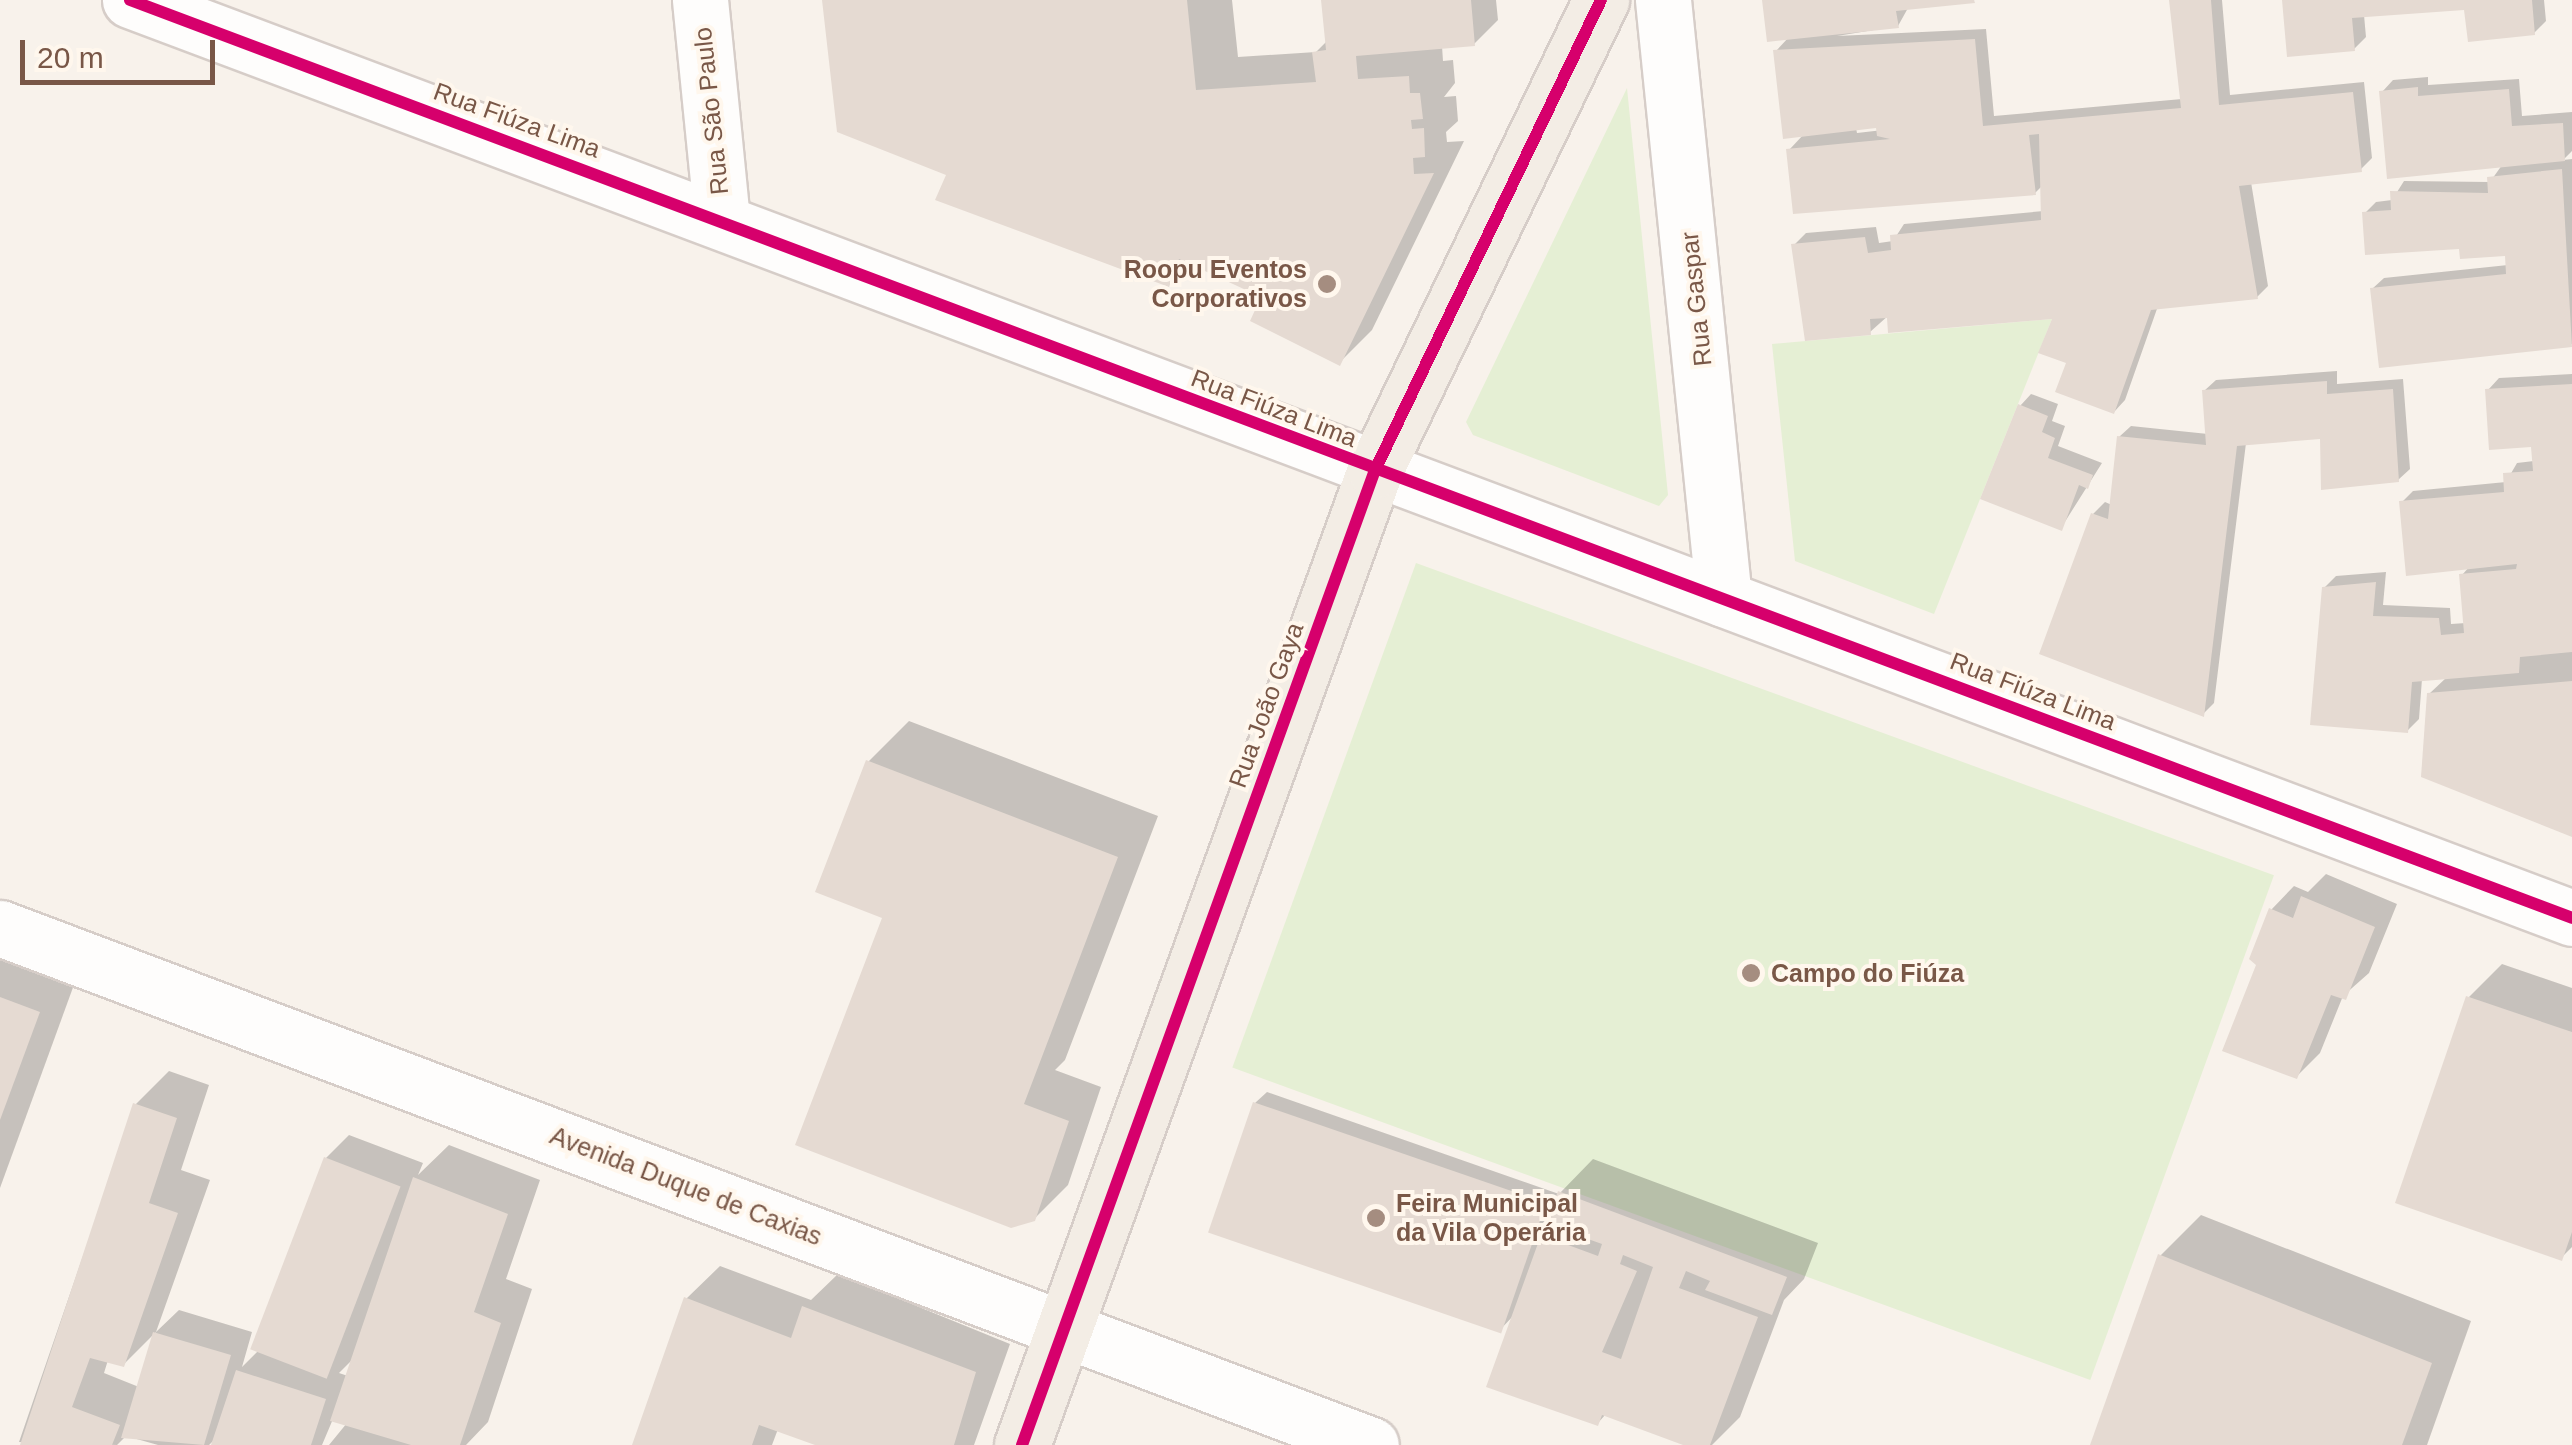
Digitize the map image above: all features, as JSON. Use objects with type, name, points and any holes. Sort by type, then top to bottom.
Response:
[{"type":"main road","name":"Rua João Gaya","points":[[1022,1445],[1375,470],[1601,0]]},
{"type":"street","name":"Rua Fiúza Lima","points":[[130,0],[2572,918]]},
{"type":"street","name":"Rua São Paulo","points":[[700,0],[722,221]]},
{"type":"street","name":"Rua Gaspar","points":[[1663,0],[1724,599]]},
{"type":"street","name":"Avenida Duque de Caxias","points":[[0,928],[1372,1445]]},
{"type":"green space","points":[[1627,88],[1668,495],[1659,506],[1473,435],[1466,422]]},
{"type":"green space","points":[[2052,319],[1934,614],[1795,561],[1772,344]]},
{"type":"green space","name":"Campo do Fiúza","points":[[1416,563],[2274,875],[2090,1380],[1232,1068]]},
{"type":"building","points":[[822,0],[1187,0],[1196,90],[1316,82],[1312,52],[1326,50],[1321,0],[1471,0],[1475,46],[1356,56],[1358,79],[1409,76],[1410,93],[1420,93],[1423,119],[1411,120],[1412,129],[1424,128],[1425,157],[1413,158],[1414,174],[1434,173],[1340,366],[1250,321],[1261,297],[1179,259],[1169,287],[935,200],[946,175],[837,132]]},
{"type":"building","points":[[1762,0],[1975,3],[1896,11],[1899,28],[1767,42]]},
{"type":"building","points":[[2169,0],[2211,0],[2219,105],[2353,92],[2362,172],[2239,186],[2258,299],[2151,310],[2114,414],[2055,392],[2066,363],[2038,353],[2052,319],[1888,333],[1887,318],[1870,319],[1871,335],[1805,341],[1791,244],[1865,237],[1868,253],[1891,250],[1890,235],[2041,220],[2039,134],[2029,135],[2036,195],[1793,214],[1786,149],[1890,139],[1877,136],[1876,128],[1783,139],[1773,50],[1975,39],[1983,126],[2181,108]]},
{"type":"building","points":[[2282,0],[2532,0],[2535,35],[2468,42],[2464,10],[2352,18],[2355,51],[2287,57]]},
{"type":"building","points":[[2418,87],[2418,96],[2509,89],[2512,126],[2563,123],[2565,161],[2387,179],[2379,91]]},
{"type":"building","points":[[2562,169],[2572,347],[2379,368],[2370,288],[2506,274],[2505,256],[2460,259],[2459,249],[2365,255],[2362,212],[2391,210],[2390,191],[2488,193],[2487,177]]},
{"type":"building","points":[[2327,381],[2327,394],[2393,389],[2399,482],[2321,490],[2320,439],[2237,446],[2204,717],[2039,654],[2091,513],[2108,519],[2117,436],[2206,445],[2202,390]]},
{"type":"building","points":[[2572,384],[2572,652],[2520,657],[2519,673],[2412,682],[2408,733],[2310,725],[2322,587],[2376,582],[2373,616],[2439,618],[2441,635],[2464,633],[2459,574],[2516,569],[2517,564],[2406,576],[2399,501],[2504,492],[2503,473],[2533,471],[2531,447],[2489,450],[2485,389]]},
{"type":"building","points":[[2018,404],[2048,416],[2042,432],[2055,438],[2048,458],[2093,475],[2088,489],[2079,485],[2062,531],[1980,499]]},
{"type":"building","points":[[2572,681],[2572,837],[2421,777],[2427,693]]},
{"type":"building","points":[[866,760],[1118,857],[1024,1104],[1069,1121],[1035,1221],[1011,1228],[795,1145],[882,918],[815,892]]},
{"type":"building","points":[[2301,896],[2375,927],[2346,1000],[2331,995],[2297,1079],[2222,1051],[2256,965],[2249,959],[2269,908],[2293,918]]},
{"type":"building","points":[[2466,996],[2572,1032],[2572,1232],[2562,1261],[2395,1203]]},
{"type":"building","points":[[0,997],[40,1012],[0,1120]]},
{"type":"building","name":"Feira Municipal da Vila Operária","points":[[1253,1102],[1546,1203],[1501,1333],[1208,1232]]},
{"type":"building","points":[[133,1103],[177,1118],[149,1203],[178,1213],[124,1367],[90,1358],[72,1407],[120,1425],[112,1445],[20,1445]]},
{"type":"building","points":[[324,1157],[401,1186],[327,1379],[250,1349]]},
{"type":"building","points":[[413,1177],[508,1214],[474,1312],[501,1323],[460,1445],[411,1445],[330,1421]]},
{"type":"building","points":[[1558,1191],[1787,1277],[1772,1315],[1705,1290],[1710,1281],[1686,1271],[1679,1288],[1758,1317],[1710,1445],[1683,1445],[1602,1415],[1598,1426],[1486,1387],[1541,1235],[1598,1256],[1602,1244],[1546,1224]],"holes":[[[1623,1255],[1653,1267],[1621,1359],[1602,1352],[1637,1271],[1620,1264]]]},
{"type":"building","points":[[2158,1254],[2432,1363],[2402,1445],[2090,1445]]},
{"type":"building","points":[[684,1297],[791,1338],[802,1306],[976,1372],[954,1445],[815,1445],[759,1425],[752,1445],[632,1445]]},
{"type":"building","points":[[153,1332],[231,1355],[204,1445],[121,1438]]},
{"type":"building","points":[[236,1370],[326,1399],[311,1445],[211,1445]]},
{"type":"cycle path","points":[[130,0],[2572,918]]},
{"type":"cycle path","points":[[1022,1445],[1375,470],[1601,0]]},
{"type":"place","name":"Roopu Eventos Corporativos","points":[[1327,284]]},
{"type":"place","name":"Campo do Fiúza","points":[[1751,973]]},
{"type":"place","name":"Feira Municipal da Vila Operária","points":[[1376,1218]]}]
